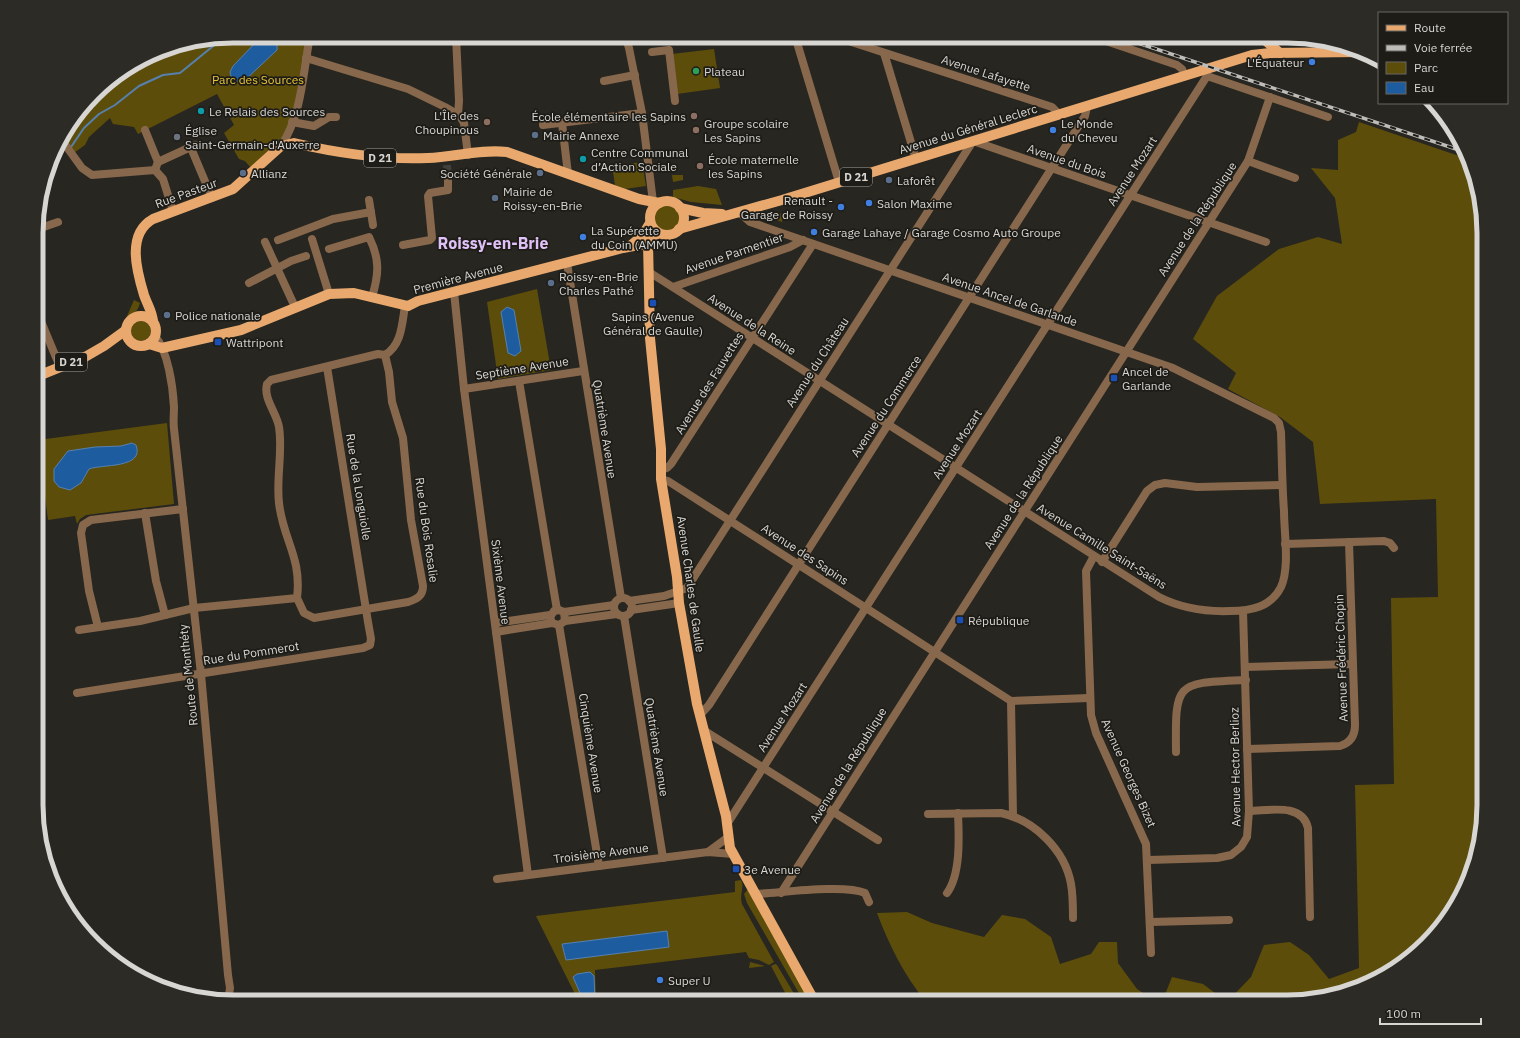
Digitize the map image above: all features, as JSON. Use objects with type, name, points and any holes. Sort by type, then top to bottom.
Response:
[{"type":"main road","points":[[1268,43],[1280,53]]},
{"type":"main road","name":"D 21","points":[[1206,73],[1252,55],[1280,53],[1346,52]]},
{"type":"main road","name":"Avenue du Général Leclerc","points":[[679,229],[740,213],[1185,76],[1206,73]]},
{"type":"main road","name":"Rue Pasteur","points":[[153,322],[135,253],[136,241],[142,229],[149,221],[233,189],[281,146],[291,139],[386,159],[446,161],[468,154],[507,152],[639,199],[656,202]]},
{"type":"main road","points":[[629,247],[658,233],[670,235],[679,229],[684,219],[680,208],[672,202],[656,202],[651,210],[650,223],[645,239]]},
{"type":"main road","name":"Avenue du Général Leclerc","points":[[680,208],[708,214],[740,213]]},
{"type":"main road","points":[[650,223],[658,233]]},
{"type":"main road","name":"Avenue Charles de Gaulle","points":[[645,239],[649,270],[650,338],[661,449],[661,474],[679,603],[703,730],[727,824],[727,838],[730,848],[811,995]]},
{"type":"main road","points":[[629,247],[637,251],[649,270]]},
{"type":"main road","name":"Première Avenue","points":[[162,348],[253,326],[295,307],[329,294],[354,293],[405,306],[415,302],[629,247]]},
{"type":"main road","name":"Rue Pasteur","points":[[139,316],[144,292]]},
{"type":"main road","points":[[149,344],[155,336],[155,326],[153,322],[146,317],[139,316],[130,321],[126,330],[129,340],[140,346],[149,344],[162,348]]},
{"type":"main road","name":"D 21","points":[[43,374],[104,346],[126,330]]},
{"type":"main road","name":"D 21","points":[[104,346],[129,340]]},
{"type":"street","points":[[291,139],[292,122],[299,100],[309,43]]},
{"type":"street","points":[[456,43],[459,101],[458,115]]},
{"type":"street","points":[[627,43],[635,75],[642,113],[656,202]]},
{"type":"street","points":[[797,43],[839,182]]},
{"type":"street","name":"Avenue Lafayette","points":[[854,43],[1052,107],[1060,115]]},
{"type":"street","points":[[1112,43],[1177,65],[1182,68],[1185,76]]},
{"type":"street","points":[[1322,47],[1323,53]]},
{"type":"street","points":[[652,52],[669,50],[675,101]]},
{"type":"street","points":[[884,53],[916,159]]},
{"type":"street","points":[[306,58],[408,89],[430,98],[462,119],[466,128],[468,154]]},
{"type":"street","points":[[1206,73],[1328,117]]},
{"type":"street","name":"Avenue Mozart","points":[[727,824],[1130,196],[1206,73]]},
{"type":"street","points":[[604,81],[635,75]]},
{"type":"street","name":"Avenue de la République","points":[[781,893],[1248,162],[1270,97]]},
{"type":"street","name":"Avenue du Commerce","points":[[700,715],[708,705],[799,564],[1052,168],[1085,116],[1087,107]]},
{"type":"street","points":[[543,125],[642,113]]},
{"type":"street","points":[[292,122],[314,126],[330,118],[336,117]]},
{"type":"street","points":[[562,123],[568,174]]},
{"type":"street","points":[[145,130],[158,162],[155,170]]},
{"type":"street","name":"Avenue du Bois","points":[[973,141],[1266,242]]},
{"type":"street","name":"Avenue du Château","points":[[678,591],[687,588],[731,521],[973,141]]},
{"type":"street","points":[[65,145],[82,168],[92,176],[155,170]]},
{"type":"street","points":[[158,162],[193,146],[212,198]]},
{"type":"street","points":[[1248,162],[1295,178]]},
{"type":"street","points":[[155,170],[163,179],[174,211]]},
{"type":"street","points":[[403,245],[430,240],[432,238],[428,196],[430,193],[448,190],[448,177]]},
{"type":"street","points":[[369,200],[373,225]]},
{"type":"street","points":[[278,240],[310,233],[333,218],[371,212]]},
{"type":"street","name":"Avenue Ancel de Garlande","points":[[740,213],[750,222],[1173,368],[1270,415]]},
{"type":"street","points":[[43,227],[58,222]]},
{"type":"street","points":[[310,233],[329,294]]},
{"type":"street","points":[[329,249],[369,237],[378,264],[378,276],[372,297]]},
{"type":"street","name":"Avenue Parmentier","points":[[673,287],[790,247],[803,240]]},
{"type":"street","points":[[265,242],[295,307]]},
{"type":"street","name":"Avenue des Fauvettes","points":[[661,474],[671,464],[813,244]]},
{"type":"street","points":[[249,283],[277,268],[306,256]]},
{"type":"street","name":"Quatrième Avenue","points":[[567,263],[583,371],[621,598]]},
{"type":"street","name":"Avenue de la Reine","points":[[649,270],[751,338],[1024,512]]},
{"type":"street","name":"Sixième Avenue","points":[[454,292],[464,389],[528,874]]},
{"type":"street","points":[[79,630],[165,615],[194,608],[297,598],[297,564],[281,517],[278,502],[279,428],[268,398],[266,386],[271,380],[378,354],[385,355],[394,347],[400,333],[405,306]]},
{"type":"street","points":[[43,326],[60,367]]},
{"type":"street","name":"Route de Monthéty","points":[[155,336],[161,343],[173,397],[173,422],[201,674],[230,988],[229,995]]},
{"type":"street","name":"Rue du Bois Rosalie","points":[[297,598],[304,614],[312,618],[366,610],[413,600],[420,596],[423,590],[411,523],[403,438],[392,402],[389,372],[385,355]]},
{"type":"street","name":"Rue de la Longuiolle","points":[[327,367],[366,610]]},
{"type":"street","name":"Septième Avenue","points":[[464,389],[583,371]]},
{"type":"street","name":"Cinquième Avenue","points":[[519,381],[599,866]]},
{"type":"street","name":"Avenue Camille Saint-Saëns","points":[[1024,512],[1148,591],[1171,602],[1198,610],[1243,612],[1255,609],[1266,603],[1280,588],[1285,572],[1281,429],[1276,420],[1270,415]]},
{"type":"street","name":"Avenue des Sapins","points":[[661,474],[668,481],[1011,701]]},
{"type":"street","points":[[1102,562],[1147,491],[1157,484],[1168,483],[1203,487],[1282,485]]},
{"type":"street","points":[[98,627],[90,591],[81,527],[89,520],[182,509]]},
{"type":"street","points":[[145,513],[156,581],[165,615]]},
{"type":"street","points":[[1285,544],[1386,541],[1392,544],[1394,548]]},
{"type":"street","name":"Avenue Frédéric Chopin","points":[[1247,748],[1338,746],[1348,742],[1353,735],[1355,727],[1348,542]]},
{"type":"street","name":"Avenue Georges Bizet","points":[[1094,556],[1086,572],[1090,698],[1094,727],[1141,832],[1148,860],[1151,953]]},
{"type":"street","points":[[495,628],[558,618],[614,605],[621,598],[629,601],[664,596],[678,591]]},
{"type":"street","points":[[629,601],[631,610]]},
{"type":"street","points":[[558,618],[620,615],[631,610],[679,603]]},
{"type":"street","points":[[614,605],[620,615]]},
{"type":"street","name":"Rue du Pommerot","points":[[77,693],[367,647],[370,644],[371,639],[366,610]]},
{"type":"street","name":"Avenue Hector Berlioz","points":[[1148,860],[1218,858],[1231,855],[1241,847],[1247,837],[1249,811],[1243,612]]},
{"type":"street","name":"Quatrième Avenue","points":[[620,615],[663,858]]},
{"type":"street","points":[[1245,667],[1352,664]]},
{"type":"street","points":[[1176,752],[1176,705],[1179,696],[1186,688],[1200,682],[1246,680]]},
{"type":"street","points":[[1013,816],[1011,701],[1090,698]]},
{"type":"street","points":[[703,730],[878,840]]},
{"type":"street","points":[[1249,811],[1290,810],[1299,814],[1305,821],[1308,828],[1310,917]]},
{"type":"street","points":[[928,814],[990,812],[1013,816],[1042,835],[1059,855],[1065,866],[1072,885],[1073,918]]},
{"type":"street","points":[[947,894],[952,886],[959,848],[958,813]]},
{"type":"street","name":"Troisième Avenue","points":[[708,852],[727,838]]},
{"type":"street","name":"Troisième Avenue","points":[[497,879],[708,852],[734,854]]},
{"type":"street","points":[[755,894],[822,890],[858,891],[865,893],[869,902]]},
{"type":"street","points":[[1150,922],[1229,920]]},
{"type":"green space","name":"Parc des Sources","points":[[221,43],[309,43],[289,135],[251,168],[245,161],[239,159],[224,133],[234,125],[217,94],[138,134],[134,127],[113,124],[110,118],[89,137],[85,145],[71,155],[65,145],[82,117],[90,108],[117,82],[161,57],[184,49]]},
{"type":"green space","name":"Plateau","points":[[714,49],[720,88],[677,94],[672,54]]},
{"type":"green space","points":[[1359,122],[1461,157],[1471,184],[1477,221],[1477,817],[1471,854],[1457,889],[1438,921],[1403,956],[1359,981],[1336,989],[1299,995],[1234,995],[1251,977],[1264,945],[1290,942],[1309,955],[1329,979],[1359,968],[1355,785],[1394,784],[1391,598],[1438,597],[1436,499],[1320,504],[1313,442],[1280,417],[1228,389],[1236,373],[1193,339],[1217,296],[1279,249],[1318,237],[1342,244],[1335,198],[1311,168],[1338,170],[1338,140],[1356,132]]},
{"type":"green space","points":[[642,162],[646,186],[625,189],[615,185],[612,166]]},
{"type":"green space","points":[[672,175],[683,175],[683,180],[673,182]]},
{"type":"green space","points":[[698,186],[716,189],[722,205],[691,202],[673,197],[673,190]]},
{"type":"green space","points":[[666,204],[676,208],[680,218],[676,228],[666,232],[656,228],[652,218],[656,208]]},
{"type":"green space","points":[[783,213],[782,222],[767,217]]},
{"type":"green space","points":[[537,289],[551,370],[498,379],[487,302]]},
{"type":"green space","points":[[134,300],[140,303],[138,308],[134,313],[127,316]]},
{"type":"green space","points":[[137,321],[145,321],[151,327],[151,335],[145,341],[137,341],[131,335],[131,327]]},
{"type":"green space","points":[[167,423],[174,504],[86,515],[80,519],[77,524],[75,516],[48,520],[43,480],[43,439]]},
{"type":"green space","points":[[741,880],[742,904],[774,962],[769,965],[759,960],[749,958],[746,952],[595,970],[596,995],[576,995],[536,916],[735,892],[735,881]]},
{"type":"green space","points":[[748,889],[808,995],[800,995],[747,903],[744,894]]},
{"type":"green space","points":[[907,912],[932,923],[984,937],[1002,915],[1025,919],[1051,937],[1060,964],[1091,954],[1099,942],[1117,942],[1118,963],[1137,989],[1146,995],[920,995],[898,959],[877,913]]},
{"type":"green space","points":[[750,962],[765,966],[749,968]]},
{"type":"green space","points":[[775,964],[777,965],[795,995],[786,995],[771,966]]},
{"type":"green space","points":[[1172,977],[1203,984],[1218,995],[1165,995]]},
{"type":"water","points":[[255,43],[277,43],[277,50],[244,81],[241,82],[233,79],[230,72],[233,66]]},
{"type":"water","points":[[507,307],[514,310],[521,351],[515,356],[508,353],[501,312]]},
{"type":"water","points":[[132,443],[136,445],[137,453],[134,458],[128,462],[89,469],[81,483],[70,490],[59,487],[54,481],[54,469],[68,451],[95,447],[121,446]]},
{"type":"water","points":[[667,931],[669,947],[566,960],[562,944]]},
{"type":"water","points":[[590,972],[594,976],[595,995],[581,995],[573,977],[577,974]]},
{"type":"waterway","points":[[71,147],[84,128],[99,114],[115,105],[139,86],[163,75],[180,73],[216,44]]},
{"type":"tunnel","points":[[447,165],[448,177]]},
{"type":"railway","points":[[1138,43],[1457,149]]},
{"type":"place","name":"L'Équateur","points":[[1312,62]]},
{"type":"place","name":"Plateau","points":[[696,71]]},
{"type":"place","name":"Le Relais des Sources","points":[[201,111]]},
{"type":"place","name":"École élémentaire les Sapins","points":[[694,116]]},
{"type":"place","name":"L'Île des Choupinous","points":[[487,122]]},
{"type":"place","name":"Groupe scolaire Les Sapins","points":[[696,130]]},
{"type":"place","name":"Le Monde du Cheveu","points":[[1053,130]]},
{"type":"place","name":"Mairie Annexe","points":[[535,135]]},
{"type":"place","name":"Église Saint-Germain-d'Auxerre","points":[[177,137]]},
{"type":"place","name":"Centre Communal d’Action Sociale","points":[[583,159]]},
{"type":"place","name":"École maternelle les Sapins","points":[[700,166]]},
{"type":"place","name":"Allianz","points":[[243,173]]},
{"type":"place","name":"Société Générale","points":[[540,173]]},
{"type":"place","name":"Laforêt","points":[[889,180]]},
{"type":"place","name":"Mairie de Roissy-en-Brie","points":[[495,198]]},
{"type":"place","name":"Salon Maxime","points":[[869,203]]},
{"type":"place","name":"Renault - Garage de Roissy","points":[[841,207]]},
{"type":"place","name":"Garage Lahaye / Garage Cosmo Auto Groupe","points":[[814,232]]},
{"type":"place","name":"La Supérette du Coin (AMMU)","points":[[583,237]]},
{"type":"place","name":"Roissy-en-Brie Charles Pathé","points":[[551,283]]},
{"type":"place","name":"Sapins (Avenue Général de Gaulle)","points":[[653,303]]},
{"type":"place","name":"Police nationale","points":[[167,315]]},
{"type":"place","name":"Wattripont","points":[[218,342]]},
{"type":"place","name":"Ancel de Garlande","points":[[1114,378]]},
{"type":"place","name":"République","points":[[960,620]]},
{"type":"place","name":"3e Avenue","points":[[736,869]]},
{"type":"place","name":"Super U","points":[[660,980]]},
{"type":"district","name":"Roissy-en-Brie","points":[[493,243]]}]
